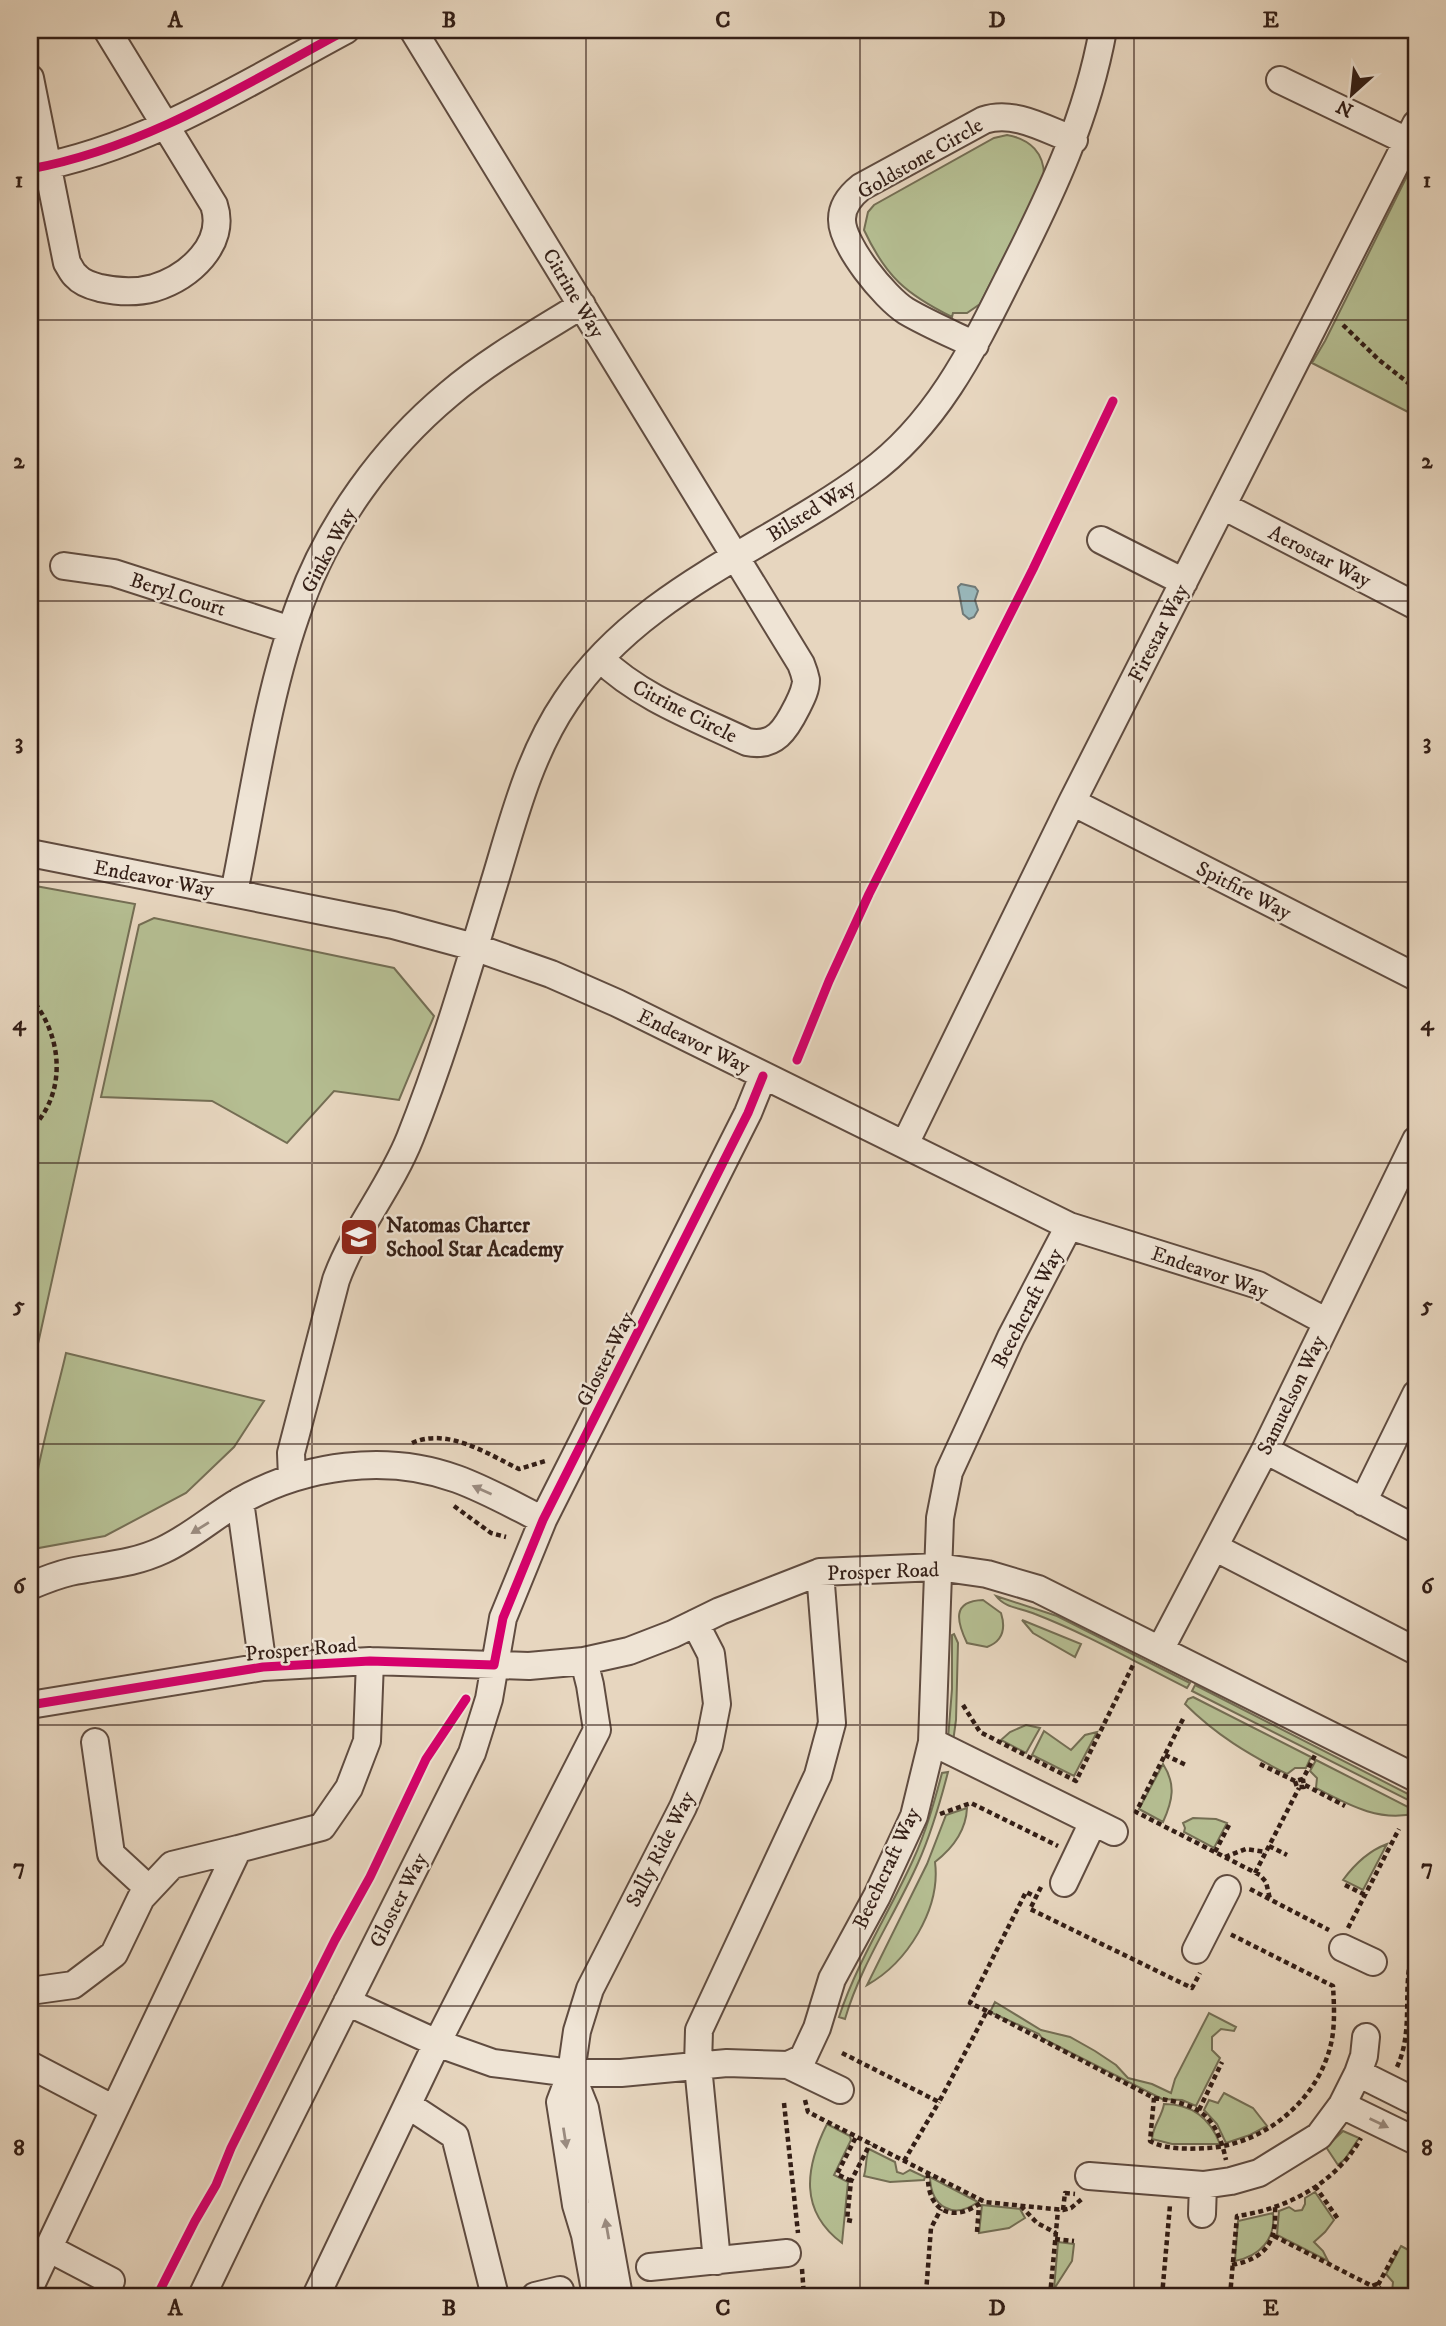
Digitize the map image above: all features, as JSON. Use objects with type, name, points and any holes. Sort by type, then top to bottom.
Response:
[{"type":"street","points":[[30,78],[38,168],[67,262],[76,276],[89,285],[114,291],[154,288],[173,280],[192,267],[209,248],[217,232],[218,217],[215,205],[107,30]]},
{"type":"street","points":[[38,168],[111,148],[173,123],[346,30]]},
{"type":"street","name":"Citrine Way","points":[[413,30],[736,557]]},
{"type":"street","name":"Bilsted Way","points":[[292,1478],[291,1453],[336,1280],[344,1258],[408,1142],[460,995],[524,787],[543,739],[566,701],[593,665],[619,637],[654,608],[838,494],[887,458],[934,410],[975,345],[1047,202],[1074,140],[1096,68],[1103,30]]},
{"type":"street","points":[[1280,80],[1412,133]]},
{"type":"street","name":"Goldstone Circle","points":[[975,345],[905,310],[887,297],[870,276],[845,234],[842,219],[846,204],[861,187],[996,116],[1012,117],[1074,140]]},
{"type":"street","name":"Firestar Way","points":[[905,1144],[1072,802],[1412,133]]},
{"type":"street","name":"Ginko Way","points":[[234,893],[277,679],[291,630],[320,559],[342,519],[368,481],[409,432],[449,394],[492,360],[582,305]]},
{"type":"street","name":"Aerostar Way","points":[[1223,506],[1416,606]]},
{"type":"street","points":[[1101,540],[1184,582]]},
{"type":"street","name":"Citrine Circle","points":[[601,659],[616,674],[640,689],[747,742],[756,744],[778,737],[788,727],[805,690],[806,679],[801,664],[736,557]]},
{"type":"street","name":"Beryl Court","points":[[64,566],[114,573],[291,630]]},
{"type":"street","name":"Spitfire Way","points":[[1072,802],[1416,977]]},
{"type":"street","name":"Endeavor Way","points":[[30,853],[393,925],[474,947],[551,974],[617,1003],[1069,1226],[1258,1285],[1326,1322]]},
{"type":"street","name":"Gloster Way","points":[[202,2296],[472,1753],[486,1711],[503,1618],[543,1520],[742,1125],[763,1076]]},
{"type":"street","name":"Samuelson Way","points":[[1160,1648],[1265,1450],[1416,1140]]},
{"type":"street","name":"Beechcraft Way","points":[[788,2065],[803,2057],[817,2028],[832,1979],[877,1896],[914,1816],[932,1742],[940,1518],[949,1472],[1011,1336],[1069,1226]]},
{"type":"street","points":[[1363,1502],[1416,1394]]},
{"type":"street","points":[[1265,1450],[1416,1529]]},
{"type":"street","points":[[30,1586],[70,1572],[117,1566],[162,1550],[200,1529],[240,1501],[301,1474],[368,1464],[417,1468],[455,1478],[543,1520]]},
{"type":"street","points":[[240,1501],[263,1667]]},
{"type":"street","points":[[1214,1547],[1416,1651]]},
{"type":"street","name":"Prosper Road","points":[[30,1705],[263,1667],[370,1661],[529,1666],[584,1661],[629,1651],[720,1611],[820,1572],[938,1567],[987,1574],[1038,1589],[1416,1778]]},
{"type":"street","points":[[717,2261],[698,2066],[699,2030],[818,1775],[832,1723],[820,1572]]},
{"type":"street","name":"Sally Ride Way","points":[[596,2296],[585,2235],[576,2204],[560,2102],[571,2073],[577,2031],[590,1989],[683,1807],[709,1745],[717,1704],[711,1654],[695,1623]]},
{"type":"street","points":[[30,1991],[73,1985],[114,1954],[141,1898],[172,1865],[322,1827],[349,1788],[367,1741],[370,1661]]},
{"type":"street","points":[[316,2296],[437,2043],[597,1730],[584,1661]]},
{"type":"street","points":[[95,1742],[111,1854],[149,1889]]},
{"type":"street","points":[[932,1742],[1103,1827],[1053,1884]]},
{"type":"street","points":[[30,2287],[238,1849]]},
{"type":"street","points":[[1200,1958],[1240,1885]]},
{"type":"street","points":[[1339,1938],[1373,1962]]},
{"type":"street","points":[[347,2002],[437,2043],[493,2063],[571,2073],[621,2073],[727,2063],[788,2065],[841,2090]]},
{"type":"street","points":[[1088,2176],[1203,2185],[1259,2173],[1319,2136],[1342,2105],[1359,2073],[1366,2037]]},
{"type":"street","points":[[30,2065],[114,2109]]},
{"type":"street","name":"Sally Ride Way","points":[[571,2073],[585,2108],[619,2296]]},
{"type":"street","points":[[1359,2073],[1416,2102]]},
{"type":"street","points":[[408,2105],[455,2136],[495,2296]]},
{"type":"street","points":[[1342,2105],[1416,2141]]},
{"type":"street","points":[[1202,2214],[1203,2185]]},
{"type":"street","points":[[48,2248],[111,2281],[104,2296]]},
{"type":"street","points":[[649,2267],[796,2254]]},
{"type":"path","points":[[1343,325],[1379,360],[1416,389]]},
{"type":"path","points":[[30,997],[49,1024],[57,1060],[56,1079],[48,1106],[30,1130]]},
{"type":"path","points":[[449,1502],[491,1534],[506,1538]]},
{"type":"path","points":[[962,1705],[981,1732],[1076,1780],[1134,1663]]},
{"type":"path","points":[[1183,1718],[1136,1812],[1254,1872],[1266,1882],[1270,1899]]},
{"type":"path","points":[[1165,1754],[1186,1765]]},
{"type":"path","points":[[1315,1755],[1303,1779],[1305,1785],[1345,1806]]},
{"type":"path","points":[[1260,1764],[1295,1781],[1299,1788]]},
{"type":"path","points":[[1295,1781],[1303,1779]]},
{"type":"path","points":[[1305,1785],[1299,1788],[1254,1872],[1240,1885],[1339,1938],[1399,1829]]},
{"type":"path","points":[[940,1814],[971,1803],[1061,1847]]},
{"type":"path","points":[[1215,1852],[1230,1823]]},
{"type":"path","points":[[1269,1846],[1287,1855]]},
{"type":"path","points":[[1225,1857],[1246,1849],[1266,1852]]},
{"type":"path","points":[[1030,1909],[1036,1897],[1053,1884]]},
{"type":"path","points":[[1345,1885],[1365,1895]]},
{"type":"path","points":[[1036,1897],[1026,1892],[970,2003],[1154,2098],[1178,2101],[1199,2110],[1215,2126],[1223,2147],[1239,2216],[1230,2296]]},
{"type":"path","points":[[1020,1904],[1192,1988],[1200,1958]]},
{"type":"path","points":[[1154,2098],[1150,2141],[1156,2145],[1173,2147],[1223,2147],[1256,2135],[1291,2112],[1312,2088],[1327,2057],[1332,2039],[1333,1986],[1222,1929]]},
{"type":"path","points":[[1406,2075],[1396,2069],[1404,2052],[1408,2030],[1416,1945]]},
{"type":"path","points":[[1409,2001],[1416,2001]]},
{"type":"path","points":[[904,2161],[987,2011]]},
{"type":"path","points":[[842,2053],[939,2102]]},
{"type":"path","points":[[1199,2110],[1222,2062]]},
{"type":"path","points":[[805,2100],[808,2112],[981,2202],[1060,2210],[1077,2204],[1086,2195],[1065,2193],[1060,2210],[1055,2239],[1051,2296]]},
{"type":"path","points":[[784,2103],[796,2254],[804,2296]]},
{"type":"path","points":[[851,2181],[837,2174],[856,2137]]},
{"type":"path","points":[[1239,2216],[1289,2203],[1333,2175],[1361,2137]]},
{"type":"path","points":[[852,2221],[847,2220],[851,2181],[870,2144]]},
{"type":"path","points":[[928,2173],[929,2195],[941,2209],[953,2213],[964,2212],[972,2210],[981,2202]]},
{"type":"path","points":[[1315,2186],[1338,2219]]},
{"type":"path","points":[[1162,2296],[1170,2201]]},
{"type":"path","points":[[977,2232],[981,2202]]},
{"type":"path","points":[[1021,2206],[1037,2223],[1056,2232]]},
{"type":"path","points":[[1232,2265],[1254,2259],[1262,2253],[1274,2236],[1275,2207]]},
{"type":"path","points":[[926,2295],[931,2228],[941,2209]]},
{"type":"path","points":[[1274,2236],[1375,2290],[1392,2296]]},
{"type":"path","points":[[1055,2239],[1074,2241]]},
{"type":"path","points":[[1375,2290],[1398,2248]]},
{"type":"path","points":[[876,2293],[912,2296]]},
{"type":"green space","points":[[1007,135],[1023,140],[1039,154],[1044,178],[980,304],[967,313],[953,313],[952,317],[910,292],[889,272],[864,230],[868,212],[874,205],[994,138]]},
{"type":"green space","points":[[1416,158],[1416,416],[1312,363]]},
{"type":"green space","points":[[30,885],[135,904],[30,1380]]},
{"type":"green space","points":[[154,918],[394,968],[434,1016],[399,1100],[334,1091],[287,1143],[212,1101],[101,1097],[139,925]]},
{"type":"green space","points":[[66,1353],[264,1401],[234,1447],[186,1493],[105,1536],[33,1549],[30,1532],[35,1483]]},
{"type":"green space","points":[[996,1596],[1057,1616],[1190,1683],[1187,1688],[1074,1630],[1009,1605]]},
{"type":"green space","points":[[983,1600],[1001,1613],[1003,1624],[1000,1638],[987,1647],[967,1643],[959,1620],[961,1609],[966,1604]]},
{"type":"green space","points":[[1022,1620],[1081,1644],[1075,1657],[1033,1633]]},
{"type":"green space","points":[[954,1634],[958,1643],[953,1742],[948,1739]]},
{"type":"green space","points":[[1195,1685],[1416,1798],[1416,1804],[1192,1691]]},
{"type":"green space","points":[[1193,1697],[1311,1757],[1306,1768],[1295,1768],[1287,1774],[1246,1751],[1185,1704]]},
{"type":"green space","points":[[1026,1725],[1040,1728],[1026,1753],[1001,1740],[1010,1732]]},
{"type":"green space","points":[[1044,1731],[1071,1750],[1085,1735],[1097,1732],[1074,1776],[1032,1755]]},
{"type":"green space","points":[[1316,1760],[1416,1813],[1390,1816],[1377,1814],[1352,1806],[1316,1788],[1317,1778],[1310,1771]]},
{"type":"green space","points":[[1163,1764],[1170,1778],[1172,1792],[1163,1822],[1139,1809]]},
{"type":"green space","points":[[948,1772],[918,1863],[869,1959],[845,2019],[839,2017],[855,1977],[918,1849],[942,1773]]},
{"type":"green space","points":[[967,1808],[964,1824],[957,1838],[935,1862],[933,1898],[918,1933],[895,1963],[867,1985],[927,1864],[946,1815]]},
{"type":"green space","points":[[1193,1818],[1216,1819],[1227,1823],[1214,1848],[1184,1832],[1183,1823]]},
{"type":"green space","points":[[1387,1844],[1363,1890],[1343,1880],[1362,1859]]},
{"type":"green space","points":[[995,2002],[1041,2030],[1070,2037],[1095,2051],[1116,2065],[1128,2078],[1152,2084],[1171,2093],[1175,2079],[1209,2013],[1236,2027],[1234,2031],[1221,2029],[1212,2037],[1212,2050],[1220,2058],[1196,2106],[1182,2100],[1162,2099],[1042,2038],[1039,2034],[990,2012]]},
{"type":"green space","points":[[1224,2093],[1253,2108],[1267,2126],[1226,2143],[1217,2124],[1204,2110],[1209,2100],[1218,2103]]},
{"type":"green space","points":[[1164,2104],[1183,2107],[1198,2114],[1211,2127],[1220,2144],[1172,2144],[1152,2139]]},
{"type":"green space","points":[[827,2124],[850,2136],[851,2140],[834,2175],[848,2182],[842,2243],[828,2231],[818,2217],[810,2188],[814,2157]]},
{"type":"green space","points":[[1343,2131],[1359,2138],[1338,2165],[1326,2147]]},
{"type":"green space","points":[[869,2149],[895,2162],[897,2172],[903,2174],[910,2170],[925,2177],[924,2180],[890,2182],[864,2176]]},
{"type":"green space","points":[[930,2177],[978,2202],[960,2210],[945,2208],[934,2196]]},
{"type":"green space","points":[[1315,2192],[1334,2220],[1314,2242],[1328,2261],[1277,2235],[1279,2211],[1289,2207],[1295,2211],[1302,2210],[1305,2198]]},
{"type":"green space","points":[[982,2205],[1020,2209],[1025,2218],[1009,2228],[979,2233]]},
{"type":"green space","points":[[1273,2213],[1272,2231],[1264,2245],[1252,2255],[1235,2261],[1238,2221]]},
{"type":"green space","points":[[1058,2242],[1074,2244],[1072,2261],[1054,2289]]},
{"type":"green space","points":[[1401,2246],[1416,2254],[1416,2272],[1404,2296],[1392,2292],[1393,2282],[1386,2274]]},
{"type":"water","points":[[961,584],[975,587],[978,591],[975,600],[978,610],[974,617],[969,619],[963,614],[958,587]]},
{"type":"cycle path","points":[[30,169],[114,146],[154,130],[232,93],[346,30]]},
{"type":"cycle path","points":[[797,1060],[869,894],[1033,569],[1113,401]]},
{"type":"cycle path","points":[[30,1705],[263,1667],[370,1661],[494,1665],[503,1618],[543,1520],[748,1113],[763,1076]]},
{"type":"cycle path","points":[[157,2296],[216,2185],[231,2148],[335,1940],[370,1877],[426,1759],[466,1699]]},
{"type":"place","name":"Natomas Charter School Star Academy","points":[[359,1237]]}]
